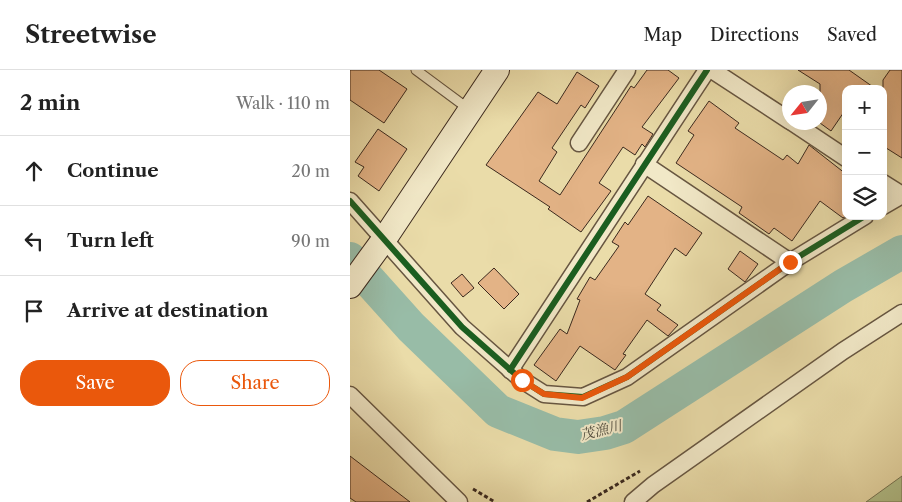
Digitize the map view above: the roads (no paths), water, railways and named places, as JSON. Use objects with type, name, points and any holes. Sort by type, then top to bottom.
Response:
[{"type":"street","points":[[350,286],[380,245],[497,70]]},
{"type":"street","points":[[579,143],[627,70]]},
{"type":"street","points":[[510,370],[707,70]]},
{"type":"street","points":[[712,70],[782,116]]},
{"type":"street","points":[[803,130],[842,155]]},
{"type":"street","points":[[644,164],[790,262]]},
{"type":"street","points":[[887,186],[902,195],[887,204]]},
{"type":"street","points":[[350,201],[380,245],[462,327],[510,370],[544,394],[582,398],[627,377],[790,262],[858,220]]},
{"type":"street","points":[[633,502],[700,451],[902,312]]},
{"type":"street","points":[[350,395],[460,502]]},
{"type":"lane","points":[[416,70],[470,110]]},
{"type":"waterway","name":"茂漁川","points":[[350,259],[411,327],[498,411],[555,434],[578,437],[605,433],[624,427],[843,286],[902,252]]}]
